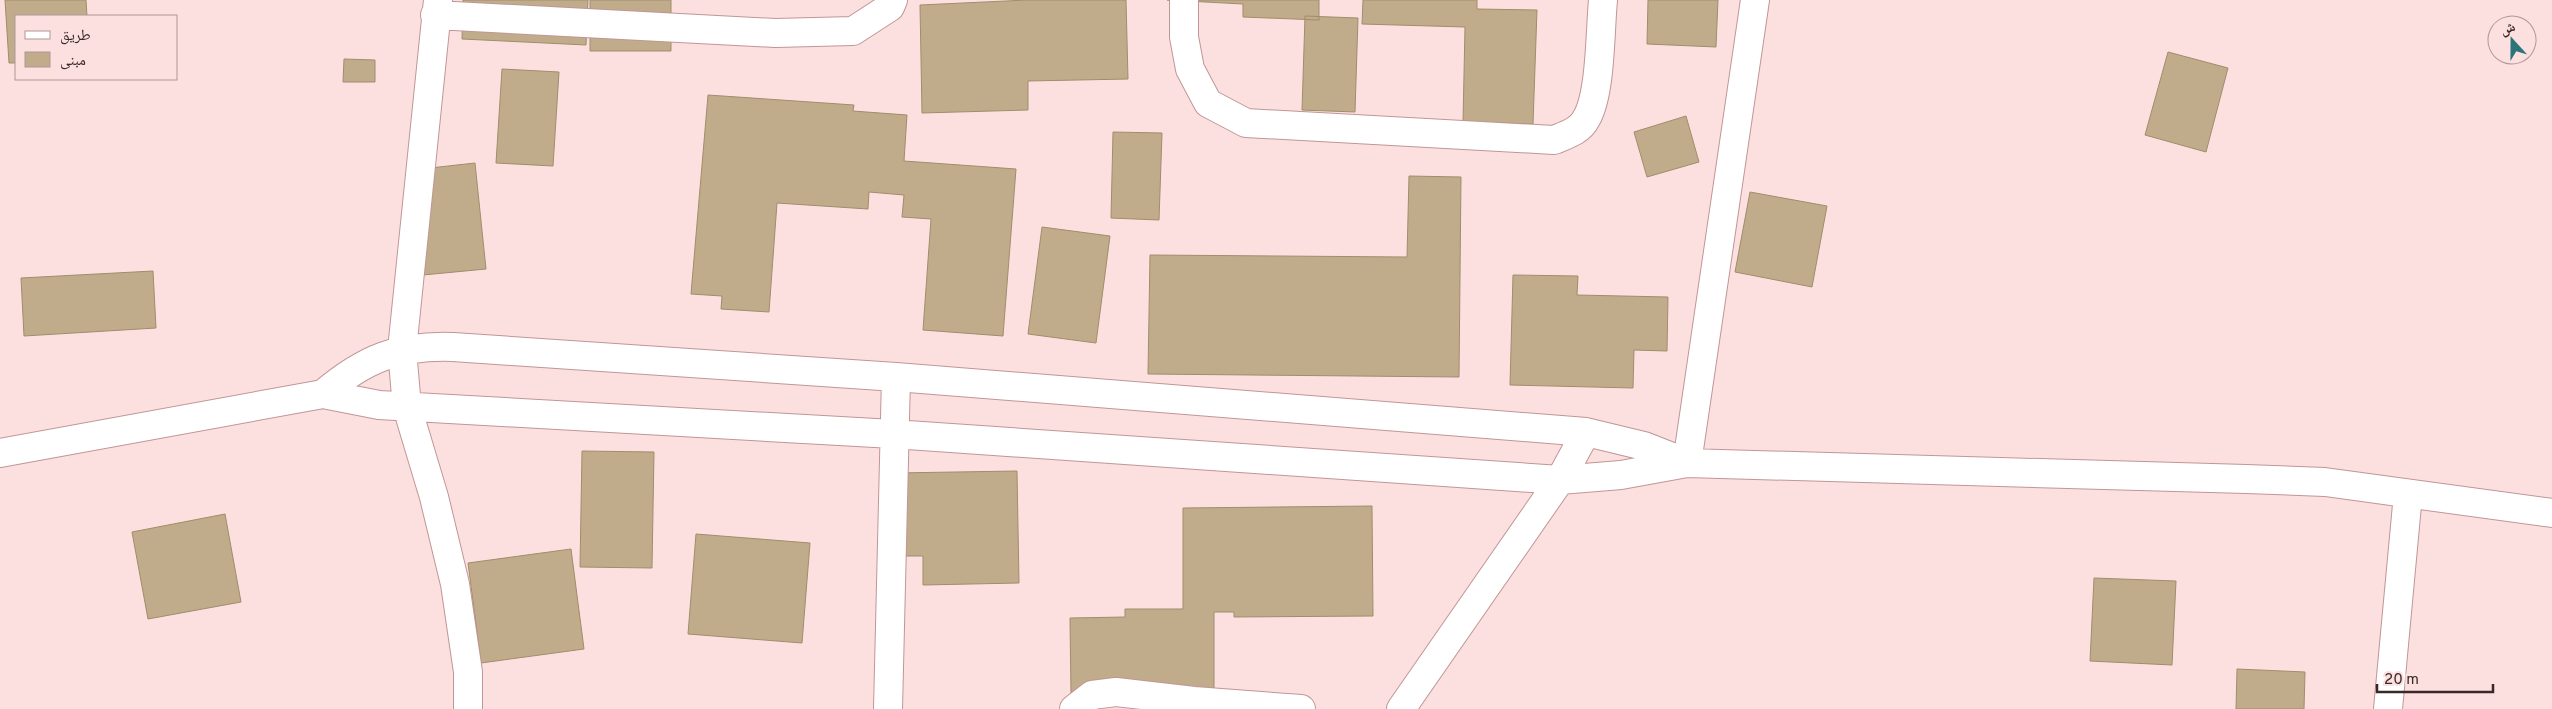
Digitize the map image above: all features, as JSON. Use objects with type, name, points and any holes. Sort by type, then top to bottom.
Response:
[{"type":"street","points":[[468,709],[468,672],[455,584],[434,496],[407,407],[402,350],[437,8],[775,33],[853,31],[890,7],[893,0]]},
{"type":"street","points":[[1184,0],[1184,37],[1190,69],[1208,102],[1246,122],[1554,140],[1574,131],[1586,120],[1594,102],[1603,0]]},
{"type":"street","points":[[1687,463],[1755,0]]},
{"type":"street","points":[[324,394],[346,374],[373,359],[402,350],[426,346],[453,347],[896,377],[1586,432],[1644,446],[1687,463]]},
{"type":"street","points":[[888,709],[893,434],[896,377]]},
{"type":"street","points":[[0,453],[324,394],[379,405],[407,407],[893,434],[1560,480],[1621,475],[1687,463],[2246,479],[2324,482],[2552,513]]},
{"type":"street","points":[[1401,709],[1560,480],[1586,432]]},
{"type":"street","points":[[2388,709],[2408,494]]},
{"type":"street","points":[[1074,709],[1092,695],[1116,692],[1194,701],[1300,709]]},
{"type":"building","points":[[5,0],[86,0],[87,15],[15,15],[15,63],[9,63]]},
{"type":"building","points":[[463,0],[588,0],[586,45],[462,39]]},
{"type":"building","points":[[590,0],[671,0],[671,51],[590,51]]},
{"type":"building","points":[[1027,0],[1126,0],[1128,79],[1028,81],[1028,110],[922,113],[920,5]]},
{"type":"building","points":[[1167,0],[1319,0],[1319,20],[1243,17],[1243,4]]},
{"type":"building","points":[[1363,0],[1477,0],[1477,9],[1537,10],[1533,124],[1463,122],[1465,27],[1362,24]]},
{"type":"building","points":[[1648,0],[1718,0],[1716,47],[1647,44]]},
{"type":"building","points":[[1305,16],[1358,18],[1355,112],[1302,110]]},
{"type":"building","points":[[2168,52],[2228,68],[2206,152],[2145,135]]},
{"type":"building","points":[[344,59],[375,60],[375,82],[343,82]]},
{"type":"building","points":[[502,69],[559,72],[553,166],[496,163]]},
{"type":"building","points":[[708,95],[854,105],[853,111],[907,115],[904,161],[1016,169],[1003,336],[923,330],[931,219],[902,217],[904,195],[869,192],[868,209],[777,203],[769,312],[721,309],[722,296],[691,294]]},
{"type":"building","points":[[1686,116],[1699,162],[1647,177],[1634,132]]},
{"type":"building","points":[[1113,132],[1162,133],[1159,220],[1111,218]]},
{"type":"building","points":[[475,163],[486,269],[423,275],[412,170]]},
{"type":"building","points":[[1409,176],[1461,177],[1459,377],[1148,374],[1150,255],[1407,257]]},
{"type":"building","points":[[1750,192],[1827,206],[1812,287],[1735,272]]},
{"type":"building","points":[[1042,227],[1110,236],[1096,343],[1028,334]]},
{"type":"building","points":[[153,271],[156,328],[24,336],[21,278]]},
{"type":"building","points":[[1513,275],[1578,276],[1577,295],[1668,297],[1667,351],[1634,350],[1633,388],[1510,385]]},
{"type":"building","points":[[582,451],[654,452],[652,568],[580,567]]},
{"type":"building","points":[[1017,471],[1019,583],[923,585],[923,556],[895,556],[894,473]]},
{"type":"building","points":[[1372,506],[1373,616],[1234,617],[1234,612],[1214,612],[1214,693],[1071,694],[1070,618],[1125,617],[1125,609],[1183,609],[1183,508]]},
{"type":"building","points":[[225,514],[241,602],[148,619],[132,532]]},
{"type":"building","points":[[696,534],[810,543],[802,643],[688,634]]},
{"type":"building","points":[[571,549],[584,649],[481,663],[468,563]]},
{"type":"building","points":[[2094,578],[2176,581],[2172,665],[2090,661]]},
{"type":"building","points":[[2237,669],[2305,672],[2304,709],[2236,709]]}]
